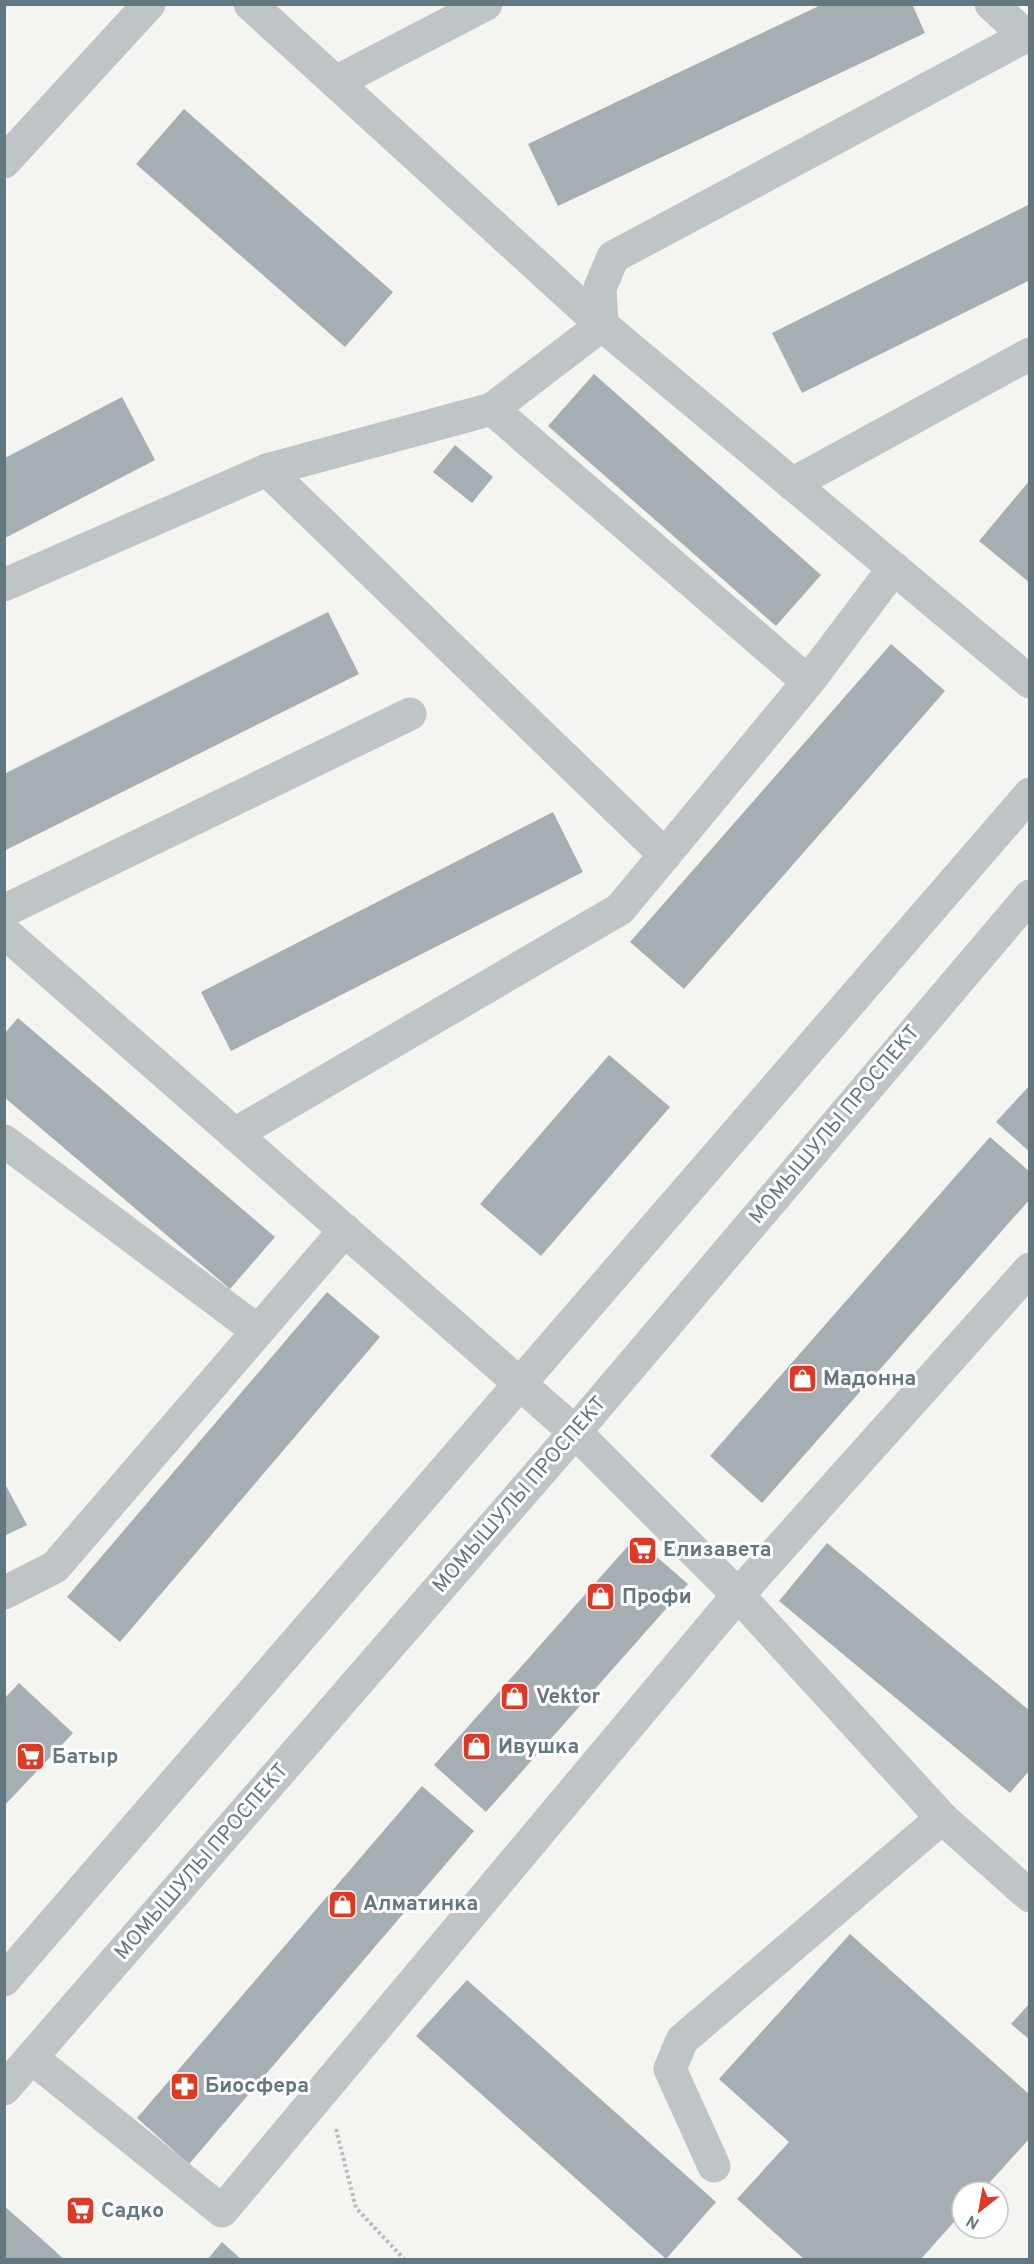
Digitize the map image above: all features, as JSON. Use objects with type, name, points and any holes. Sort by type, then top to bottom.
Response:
[{"type":"street","points":[[4,162],[149,4]]},
{"type":"street","points":[[250,4],[602,325],[1029,682]]},
{"type":"street","points":[[336,82],[486,4]]},
{"type":"street","points":[[602,325],[600,288],[613,257],[1028,38],[991,4]]},
{"type":"street","points":[[4,585],[267,470],[492,409],[602,325]]},
{"type":"street","points":[[792,484],[1029,354]]},
{"type":"street","points":[[492,409],[808,682]]},
{"type":"street","points":[[267,470],[665,855]]},
{"type":"street","points":[[235,1134],[620,909],[808,682],[894,568]]},
{"type":"street","points":[[4,911],[410,714]]},
{"type":"street","points":[[4,1980],[521,1385],[1029,794]]},
{"type":"street","name":"МОМЫШУЛЫ ПРОСПЕКТ","points":[[4,2089],[575,1432],[1029,896]]},
{"type":"street","points":[[4,932],[575,1432],[738,1596],[942,1818],[1029,1896]]},
{"type":"street","points":[[4,1141],[258,1331]]},
{"type":"street","points":[[4,1593],[55,1567],[345,1230]]},
{"type":"street","points":[[32,2058],[222,2211],[738,1596],[1029,1269]]},
{"type":"street","points":[[714,2166],[670,2068],[682,2040],[942,1818]]},
{"type":"path","points":[[326,2087],[356,2208],[405,2259]]},
{"type":"building","points":[[823,4],[912,4],[925,33],[558,206],[528,144]]},
{"type":"building","points":[[184,109],[393,292],[345,347],[136,164]]},
{"type":"building","points":[[1030,204],[1030,280],[802,393],[772,333]]},
{"type":"building","points":[[594,374],[821,575],[776,626],[548,426]]},
{"type":"building","points":[[122,397],[155,460],[5,538],[5,458]]},
{"type":"building","points":[[455,445],[493,477],[472,503],[433,472]]},
{"type":"building","points":[[1030,480],[1030,583],[979,541]]},
{"type":"building","points":[[328,612],[359,674],[4,851],[4,774]]},
{"type":"building","points":[[891,644],[945,691],[684,989],[630,942]]},
{"type":"building","points":[[553,812],[583,872],[231,1051],[201,992]]},
{"type":"building","points":[[18,1018],[275,1237],[230,1289],[4,1097],[4,1034]]},
{"type":"building","points":[[609,1055],[670,1107],[541,1256],[480,1204]]},
{"type":"building","points":[[1030,1085],[1030,1152],[996,1122]]},
{"type":"building","points":[[990,1137],[1030,1172],[1030,1199],[762,1503],[710,1456]]},
{"type":"building","points":[[327,1292],[380,1337],[120,1642],[67,1597]]},
{"type":"building","points":[[4,1482],[27,1525],[4,1536]]},
{"type":"building","points":[[635,1538],[688,1584],[486,1812],[434,1765]]},
{"type":"building","points":[[827,1543],[1030,1711],[1030,1770],[1010,1793],[779,1601]]},
{"type":"building","points":[[19,1683],[73,1733],[4,1806],[4,1699]]},
{"type":"building","points":[[422,1786],[474,1831],[189,2164],[137,2118]]},
{"type":"building","points":[[850,1934],[1030,2095],[1030,2138],[992,2180],[950,2180],[950,2226],[920,2260],[805,2260],[737,2199],[789,2142],[719,2079]]},
{"type":"building","points":[[467,1980],[716,2202],[666,2259],[416,2036]]},
{"type":"building","points":[[1030,2003],[1030,2040],[1011,2024]]},
{"type":"building","points":[[4,2206],[27,2226],[65,2260],[4,2260]]},
{"type":"building","points":[[222,2242],[242,2260],[207,2260]]},
{"type":"place","name":"Мадонна","points":[[802,1379]]},
{"type":"place","name":"Елизавета","points":[[642,1550]]},
{"type":"place","name":"Профи","points":[[601,1597]]},
{"type":"place","name":"Vektor","points":[[515,1697]]},
{"type":"place","name":"Ивушка","points":[[477,1747]]},
{"type":"place","name":"Батыр","points":[[31,1757]]},
{"type":"place","name":"Алматинка","points":[[342,1904]]},
{"type":"place","name":"Биосфера","points":[[184,2086]]},
{"type":"place","name":"Садко","points":[[80,2211]]}]
